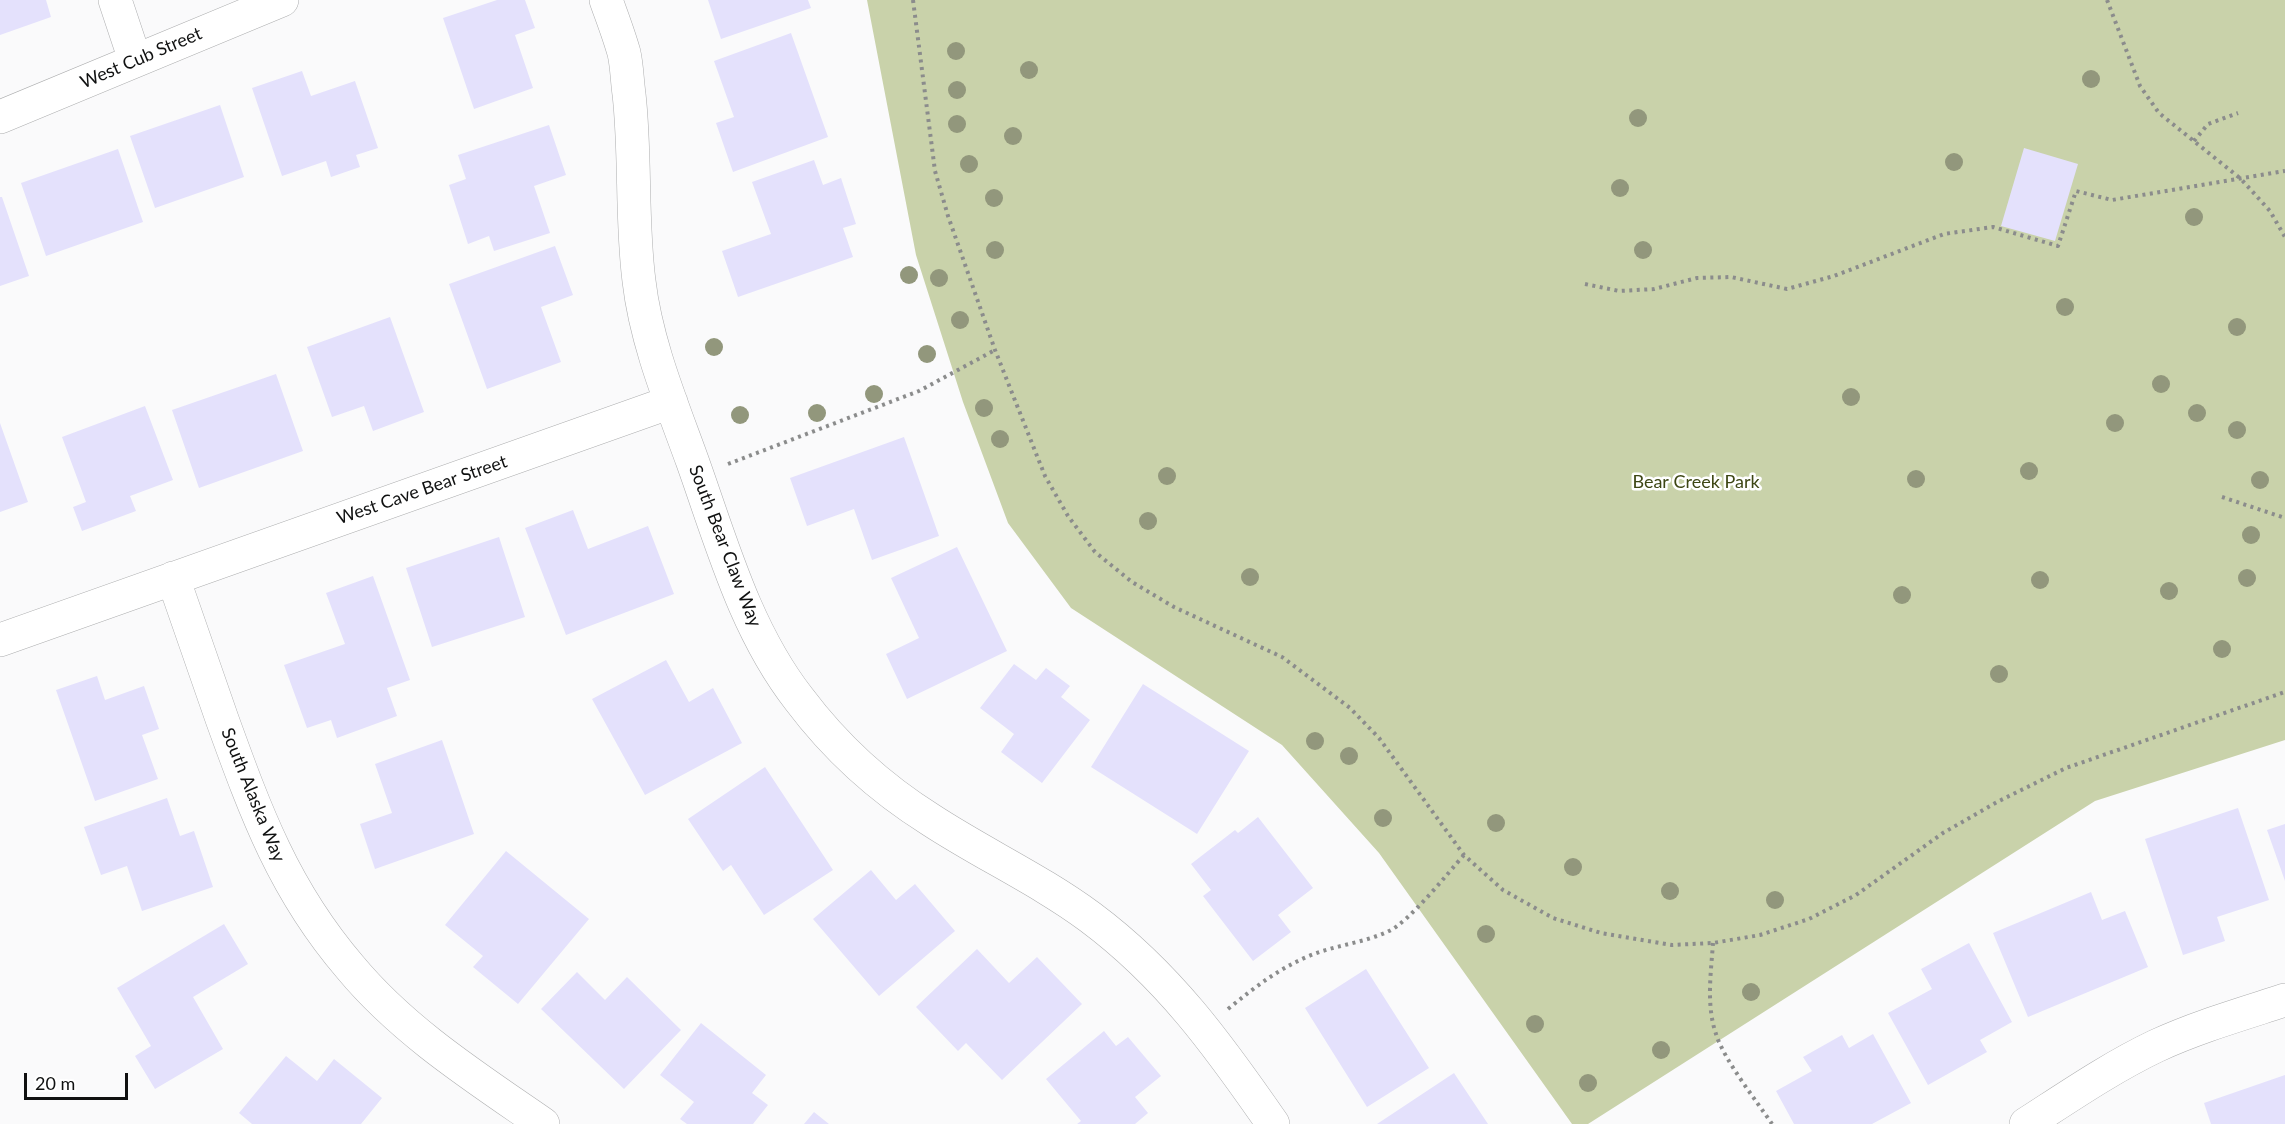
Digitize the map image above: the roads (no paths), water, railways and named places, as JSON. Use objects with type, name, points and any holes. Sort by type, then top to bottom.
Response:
[{"type":"street","points":[[115,0],[135,60]]},
{"type":"street","name":"West Cub Street","points":[[0,117],[282,0]]},
{"type":"street","name":"South Bear Claw Way","points":[[606,0],[624,54],[627,74],[631,114],[635,248],[639,287],[647,326],[671,402],[744,604],[769,654],[797,698],[840,748],[889,792],[931,821],[1060,896],[1094,920],[1158,975],[1204,1028],[1273,1124]]},
{"type":"street","name":"West Cave Bear Street","points":[[0,640],[671,402]]},
{"type":"street","name":"South Alaska Way","points":[[173,578],[259,819],[291,885],[317,926],[351,969],[412,1029],[510,1115],[543,1124]]},
{"type":"street","points":[[2026,1124],[2102,1075],[2155,1047],[2208,1025],[2285,1000]]},
{"type":"park label","name":"Bear Creek Park","points":[[1696,482]]}]
